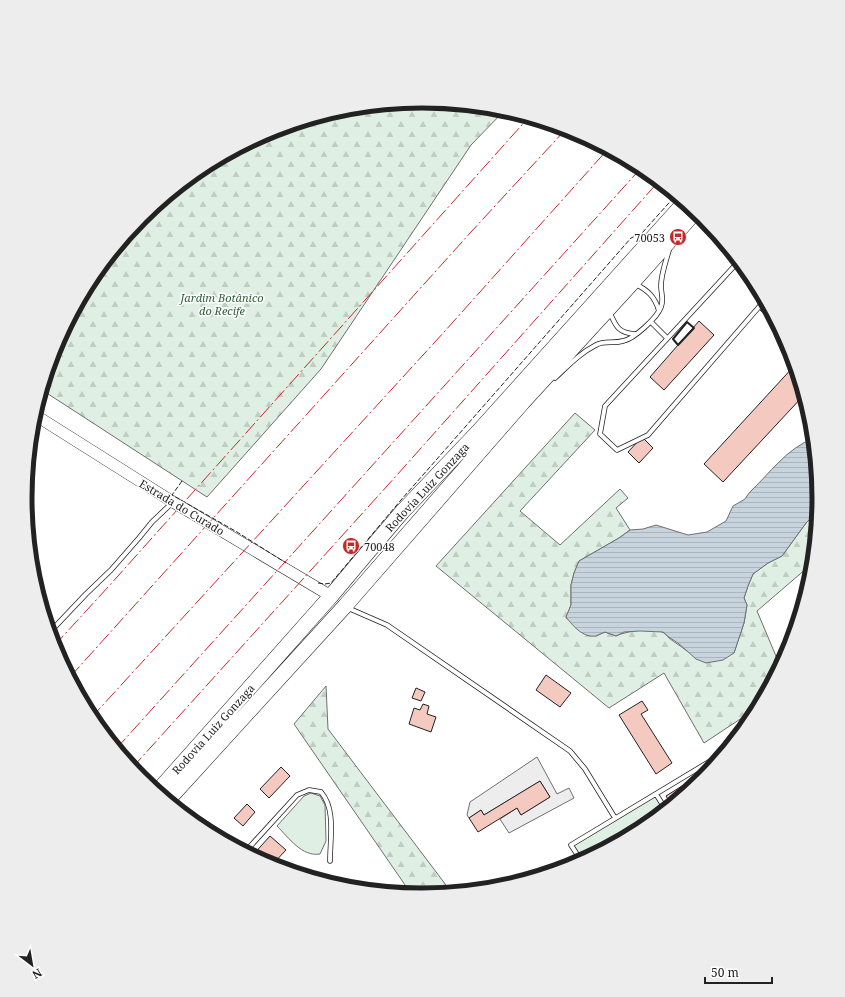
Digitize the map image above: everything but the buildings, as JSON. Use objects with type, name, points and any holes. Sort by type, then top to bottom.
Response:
[{"type":"highway","name":"Rodovia Luiz Gonzaga","points":[[161,788],[332,596],[402,512],[478,432],[681,206]]},
{"type":"highway","name":"Rodovia Luiz Gonzaga","points":[[171,797],[345,606],[523,402],[692,216]]},
{"type":"main road","name":"Estrada do Curado","points":[[41,419],[173,502],[332,596]]},
{"type":"lane","points":[[554,379],[577,358],[597,344],[606,341],[623,341],[651,322],[659,311],[663,301],[661,286],[662,276],[672,238]]},
{"type":"lane","points":[[735,265],[604,406],[600,434],[618,450],[648,435],[762,304]]},
{"type":"lane","points":[[632,283],[648,291],[657,302],[659,311]]},
{"type":"lane","points":[[608,309],[619,330],[635,334]]},
{"type":"lane","points":[[651,322],[667,338]]},
{"type":"lane","points":[[523,402],[547,383]]},
{"type":"lane","points":[[54,627],[111,570],[140,538],[152,522],[173,502]]},
{"type":"lane","points":[[345,606],[387,625],[570,751],[585,769],[615,818]]},
{"type":"lane","points":[[579,856],[572,845],[713,760]]},
{"type":"lane","points":[[248,848],[297,795],[309,790],[321,792],[326,798],[330,810],[330,861]]},
{"type":"lane","points":[[656,794],[663,805]]},
{"type":"green space","name":"Jardim Botânico do Recife","points":[[422,108],[448,109],[473,111],[499,116],[471,145],[321,369],[207,497],[46,393],[72,326],[84,303],[113,261],[146,222],[185,189],[227,160],[273,138],[321,121],[372,111]]},
{"type":"green space","points":[[575,413],[595,430],[520,511],[560,545],[620,489],[628,498],[616,508],[630,530],[579,561],[571,585],[571,605],[566,618],[596,636],[605,632],[616,636],[632,631],[652,630],[663,632],[671,640],[687,651],[734,653],[744,623],[747,605],[744,598],[753,574],[768,563],[782,556],[812,517],[810,549],[806,569],[757,611],[778,660],[773,671],[761,694],[747,714],[704,743],[664,673],[609,708],[436,566]]},
{"type":"green space","points":[[326,686],[328,729],[448,888],[407,888],[294,724]]},
{"type":"green space","points":[[311,793],[320,796],[325,805],[326,841],[320,854],[307,853],[302,850],[296,846],[277,826],[304,796]]},
{"type":"green space","points":[[656,794],[663,805],[618,837],[578,856],[571,845]]},
{"type":"shaded area","points":[[809,441],[810,448],[813,498],[812,517],[782,556],[768,563],[753,574],[744,598],[747,605],[744,623],[734,653],[723,660],[706,663],[696,659],[663,632],[624,632],[616,636],[605,632],[596,636],[591,636],[579,631],[566,617],[571,605],[571,585],[579,561],[630,530],[643,529],[656,525],[688,535],[707,532],[726,521],[733,506],[745,499],[779,462],[795,448]]},
{"type":"shaded area","points":[[537,757],[557,794],[569,788],[574,798],[509,833],[500,819],[517,808],[521,815],[550,797],[540,781],[484,815],[481,810],[469,818],[467,815],[470,802]]},
{"type":"fence","points":[[318,583],[331,583],[401,500],[631,238],[642,233],[672,199]]},
{"type":"fence","points":[[182,481],[172,495],[237,532],[286,563]]},
{"type":"wall","points":[[687,322],[694,328],[678,345],[673,339],[687,322]]},
{"type":"power","points":[[59,640],[525,121]]},
{"type":"power","points":[[73,673],[471,232],[561,134]]},
{"type":"power","points":[[96,712],[445,331],[604,153]]},
{"type":"power","points":[[120,745],[637,173]]},
{"type":"power","points":[[136,764],[397,475],[655,185]]},
{"type":"place","name":"70053","points":[[678,237]]},
{"type":"place","name":"70048","points":[[351,546]]}]
